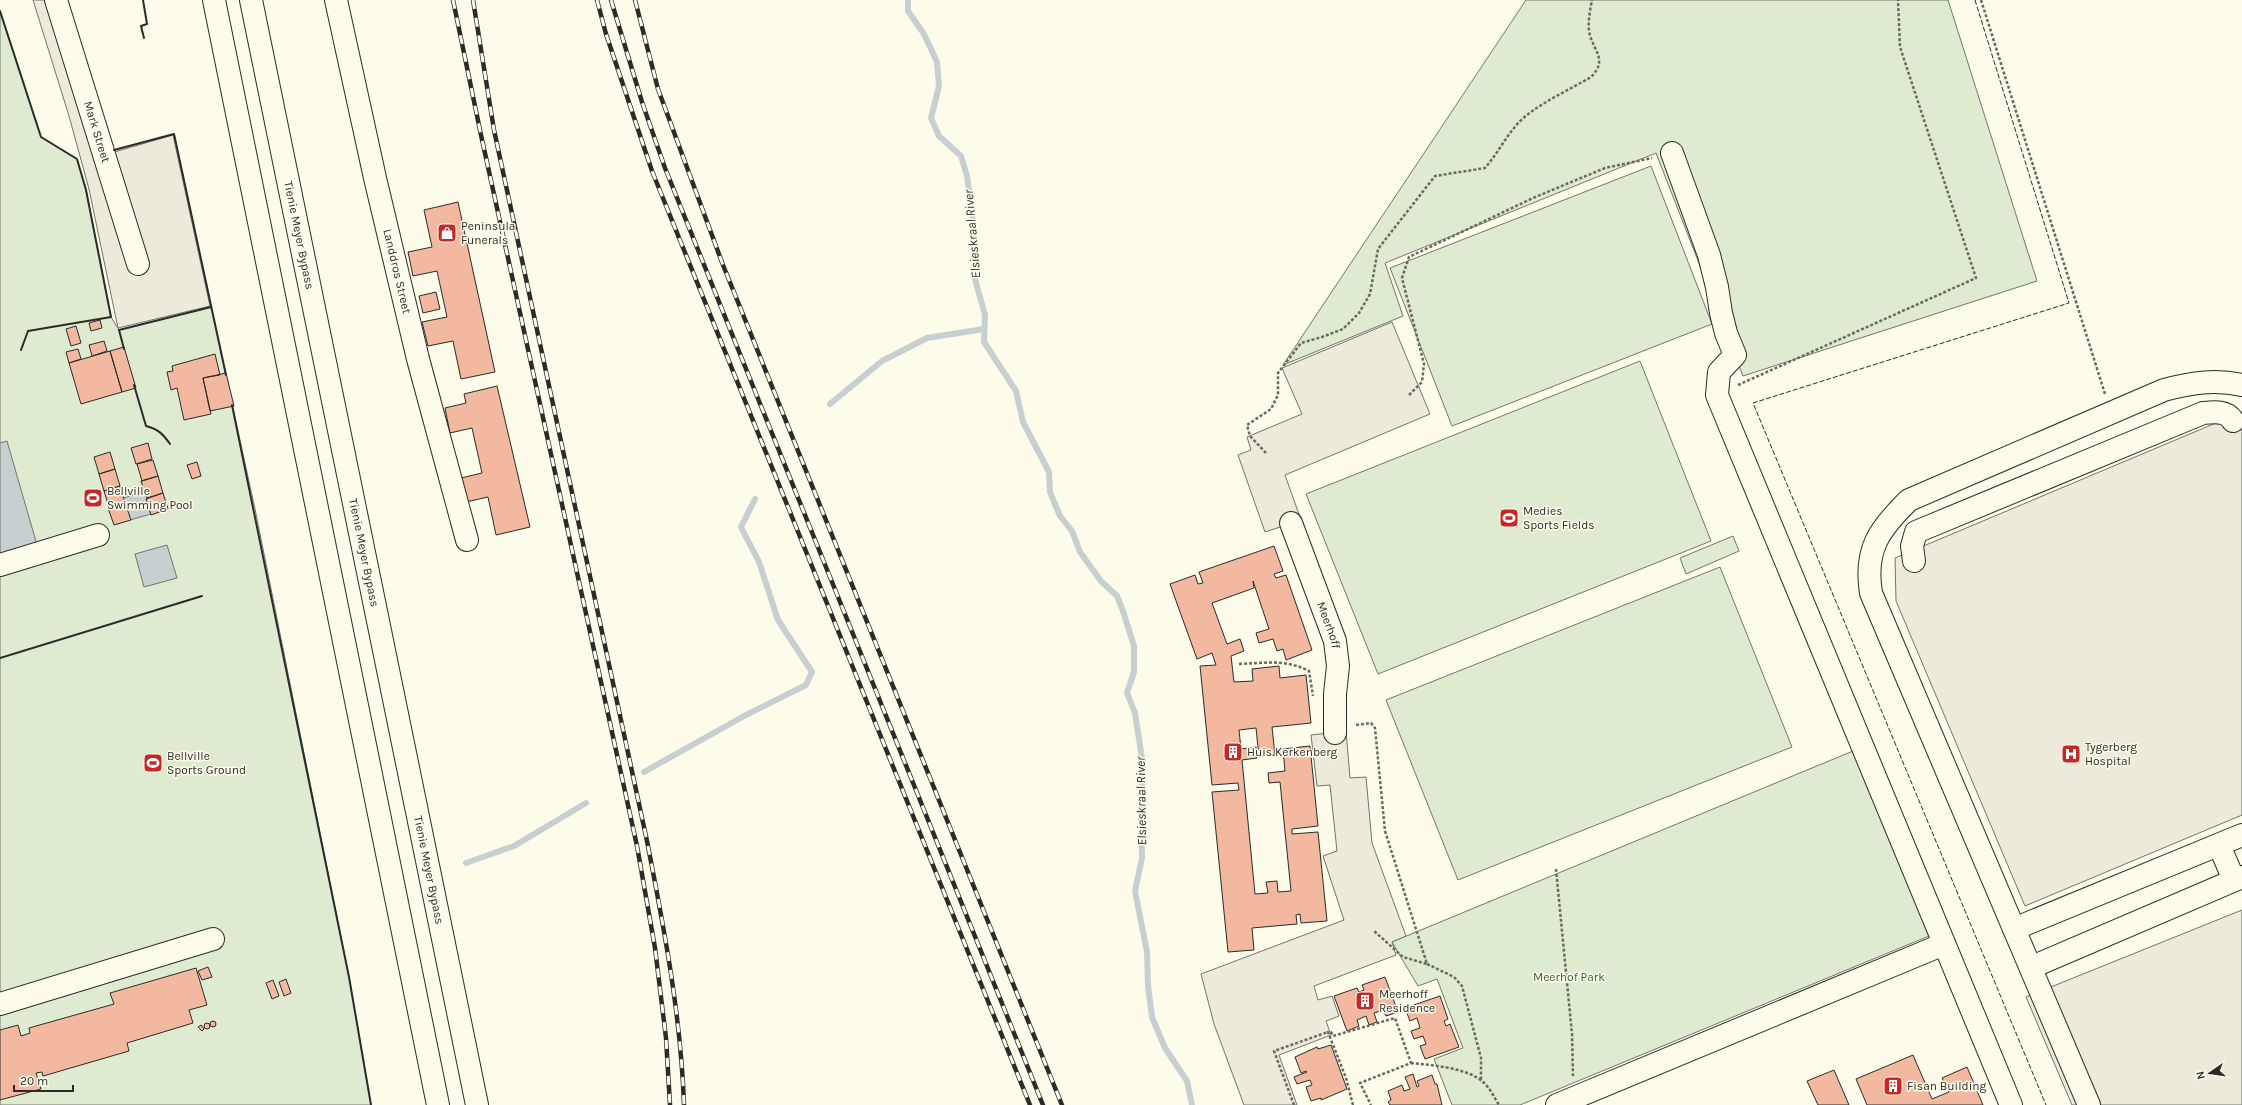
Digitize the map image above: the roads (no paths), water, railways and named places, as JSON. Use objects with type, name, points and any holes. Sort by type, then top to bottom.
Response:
[{"type":"street","name":"Mark Street","points":[[56,0],[138,264]]},
{"type":"street","points":[[214,0],[438,1105]]},
{"type":"street","name":"Tienie Meyer Bypass","points":[[251,0],[476,1105]]},
{"type":"street","name":"Landdros Street","points":[[336,0],[375,178],[418,359],[467,540]]},
{"type":"street","points":[[1672,153],[1709,255],[1717,287],[1720,313],[1735,355],[1719,372],[1717,395],[2010,1105]]},
{"type":"street","points":[[2089,1105],[2032,967],[2014,929],[1871,593],[1869,562],[1876,539],[1889,519],[1909,500],[2164,390],[2190,383],[2223,382],[2242,385]]},
{"type":"street","points":[[2190,383],[2203,413]]},
{"type":"street","points":[[1916,532],[2203,413],[2221,412],[2229,415],[2233,421]]},
{"type":"street","points":[[1909,500],[1916,532],[1912,546],[1914,561]]},
{"type":"street","name":"Meerhoff","points":[[1291,523],[1335,641],[1338,666],[1334,726]]},
{"type":"street","points":[[0,564],[98,536]]},
{"type":"street","points":[[2014,929],[2242,835]]},
{"type":"street","points":[[2032,967],[2238,878],[2219,845]]},
{"type":"street","points":[[0,1004],[213,939]]},
{"type":"street","points":[[1564,1102],[1944,944]]},
{"type":"waterway","name":"Elsieskraal River","points":[[908,0],[908,11],[924,34],[937,62],[939,86],[931,118],[939,136],[961,156],[967,176],[974,230],[975,279],[985,315],[984,342],[1016,391],[1023,422],[1049,472],[1050,492],[1060,516],[1072,531],[1080,552],[1101,581],[1117,596],[1134,646],[1134,672],[1127,693],[1135,713],[1143,765],[1141,807],[1142,858],[1135,891],[1147,952],[1148,986],[1152,1017],[1165,1048],[1187,1081],[1192,1105]]},
{"type":"waterway","points":[[830,404],[882,361],[927,338],[984,329]]},
{"type":"waterway","points":[[644,772],[744,716],[806,685],[812,672],[778,620],[759,562],[741,527],[755,499]]},
{"type":"waterway","points":[[466,863],[514,846],[586,803]]},
{"type":"railway","points":[[453,0],[481,135],[637,846],[655,948],[666,1038],[670,1105]]},
{"type":"railway","points":[[473,0],[494,130],[647,841],[671,972],[679,1038],[684,1105]]},
{"type":"railway","points":[[597,0],[606,34],[652,171],[1030,1105]]},
{"type":"railway","points":[[611,0],[642,102],[665,168],[1043,1105]]},
{"type":"railway","points":[[635,0],[658,89],[723,265],[1062,1105]]},
{"type":"place","name":"Peninsula Funerals","points":[[447,233]]},
{"type":"place","name":"Bellville Swimming Pool","points":[[93,498]]},
{"type":"place","name":"Medies Sports Fields","points":[[1509,518]]},
{"type":"place","name":"Huis Kerkenberg","points":[[1233,752]]},
{"type":"place","name":"Tygerberg Hospital","points":[[2071,754]]},
{"type":"place","name":"Bellville Sports Ground","points":[[153,763]]},
{"type":"place","name":"Meerhoff Residence","points":[[1365,1001]]},
{"type":"place","name":"Fisan Building","points":[[1893,1086]]},
{"type":"park label","name":"Meerhof Park","points":[[1569,977]]}]
